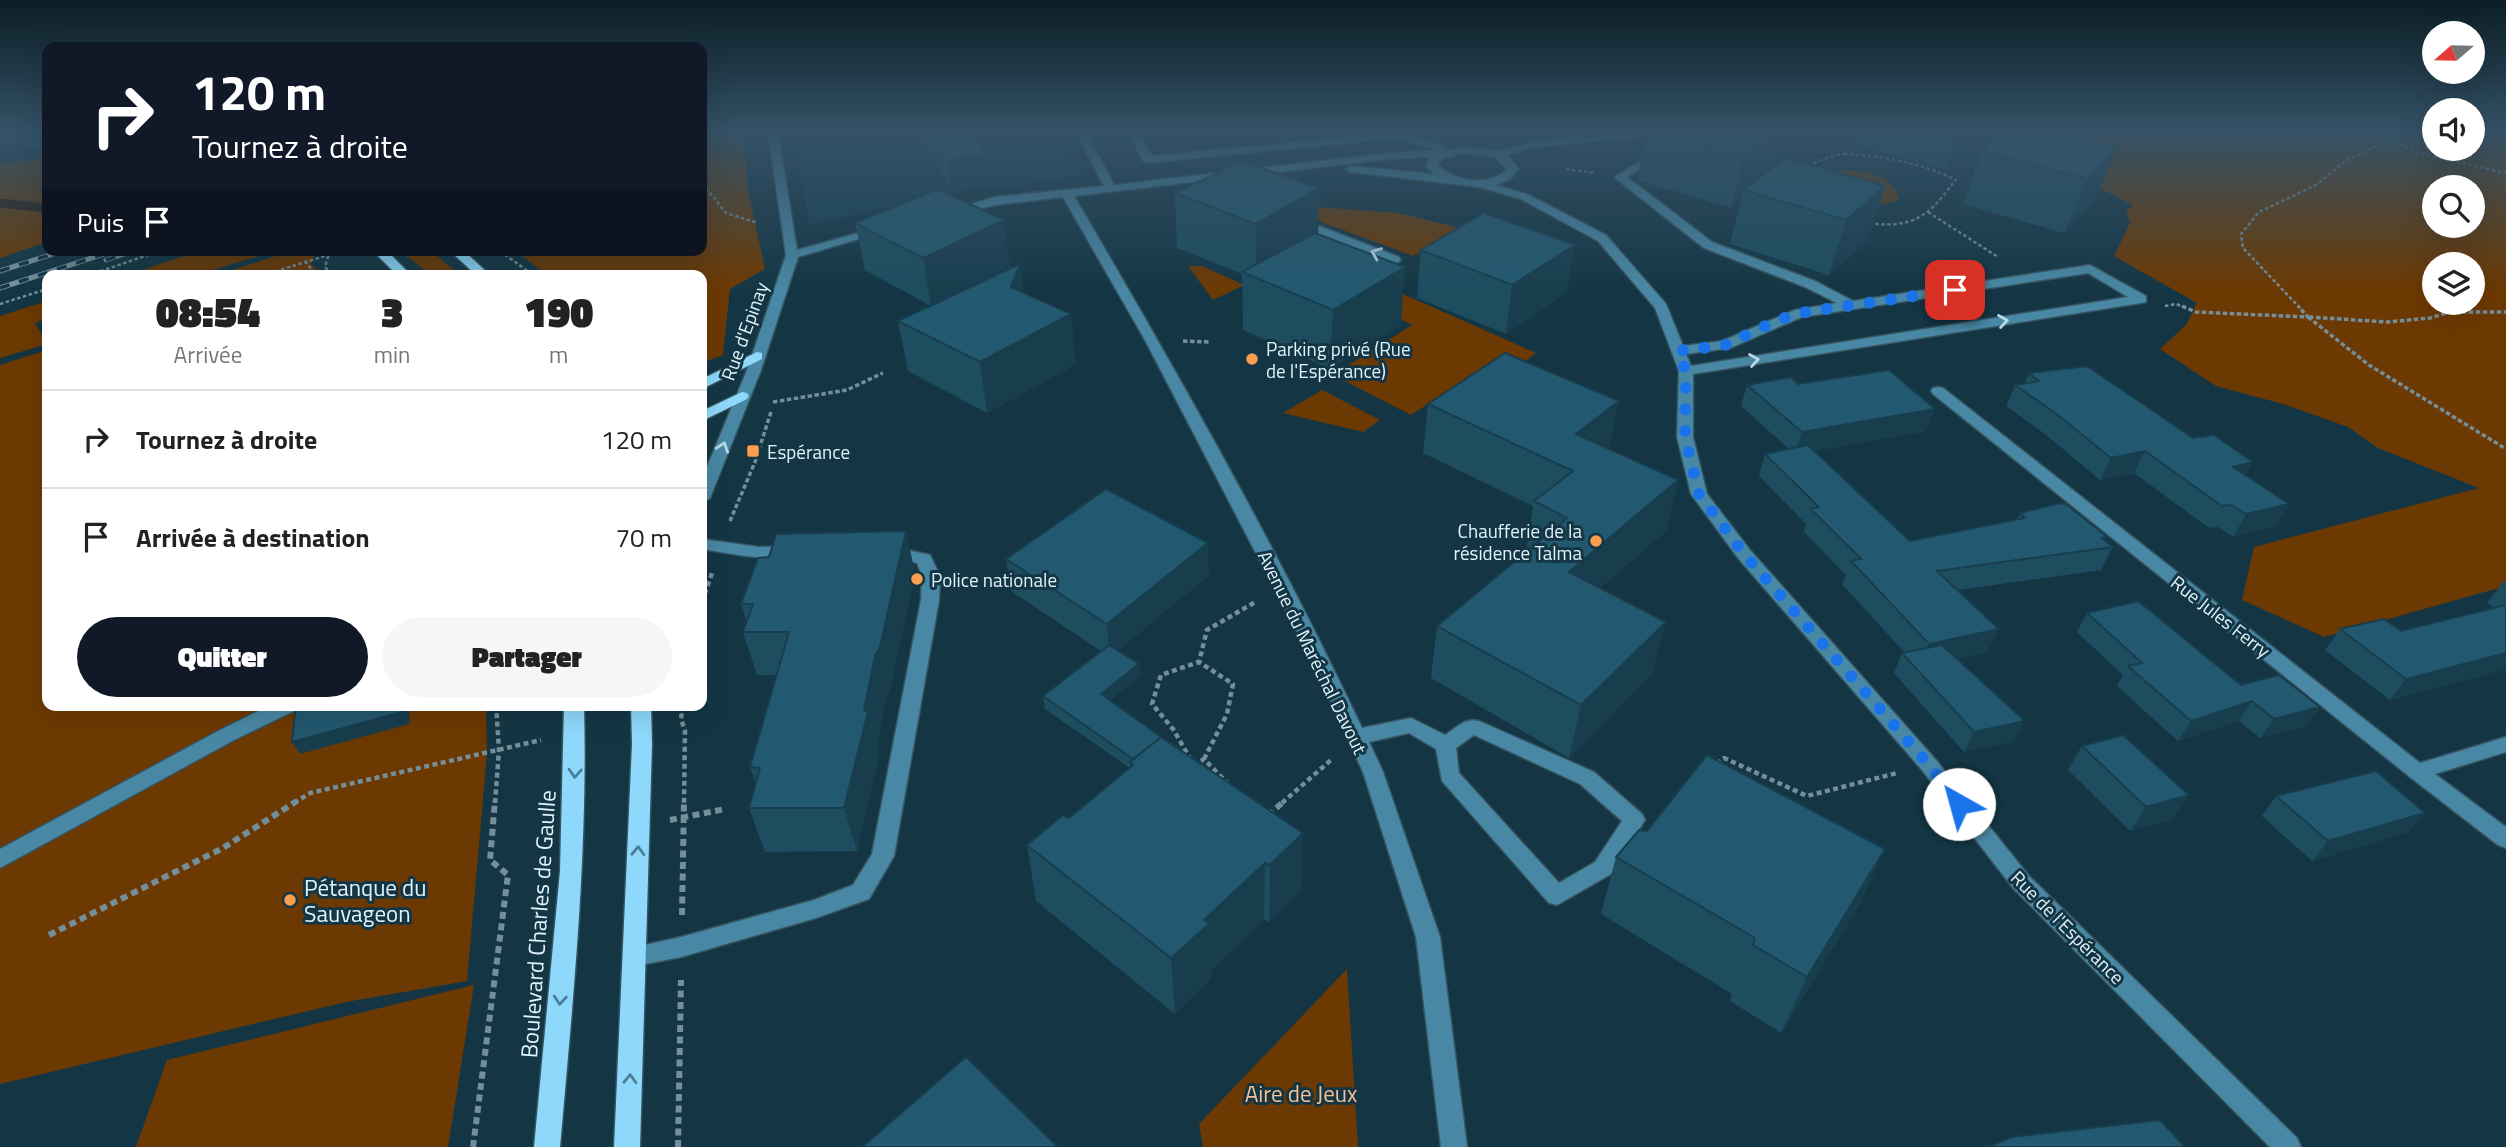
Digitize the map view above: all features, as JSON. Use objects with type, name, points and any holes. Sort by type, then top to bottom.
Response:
[{"type":"main road","points":[[384,256],[400,270]]},
{"type":"main road","points":[[462,256],[478,270]]},
{"type":"main road","points":[[707,383],[757,356]]},
{"type":"main road","points":[[707,414],[742,396]]},
{"type":"main road","name":"Boulevard Charles de Gaulle","points":[[547,1147],[568,915],[574,711]]},
{"type":"main road","points":[[628,1147],[641,711]]},
{"type":"street","points":[[781,186],[792,255],[896,227]]},
{"type":"street","points":[[935,216],[995,201],[1143,186]]},
{"type":"street","name":"Rue de l'Espérance","points":[[1487,186],[1525,197],[1602,238],[1661,307],[1686,371],[1685,437],[1699,494],[1744,554],[1929,765],[2021,883],[2177,1034],[2288,1147]]},
{"type":"street","name":"Rue de l'Espérance","points":[[1518,186],[1525,197]]},
{"type":"street","points":[[1631,186],[1708,245],[1810,284],[1852,306]]},
{"type":"street","name":"Avenue du Maréchal Davout","points":[[1067,194],[1152,340],[1282,586],[1373,772],[1428,937],[1454,1147]]},
{"type":"street","points":[[1281,215],[1333,241],[1395,260],[1361,281]]},
{"type":"street","name":"Rue d'Epinay","points":[[707,485],[772,321],[792,255]]},
{"type":"street","points":[[1678,351],[1725,345],[1800,313],[2090,269],[2141,299],[1686,371]]},
{"type":"street","name":"Rue Jules Ferry","points":[[1938,391],[2417,772],[2506,839]]},
{"type":"street","points":[[707,545],[759,552],[813,551]]},
{"type":"street","points":[[635,956],[681,947],[816,909],[861,892],[883,856],[930,600],[931,576],[924,559],[881,549],[868,550]]},
{"type":"street","points":[[0,859],[227,735],[277,711]]},
{"type":"street","points":[[1356,737],[1411,726],[1447,745]]},
{"type":"street","points":[[1472,726],[1587,778],[1634,820],[1603,868],[1557,896],[1449,775],[1447,745],[1472,726]]},
{"type":"street","points":[[2417,772],[2506,744]]},
{"type":"path","points":[[1784,186],[1782,188],[1783,198],[1881,226],[1905,225],[1928,212],[1951,186]]},
{"type":"path","points":[[2315,186],[2259,212],[2241,234],[2243,248],[2308,317],[2369,365],[2506,449]]},
{"type":"path","points":[[707,189],[726,213],[764,225],[787,223]]},
{"type":"path","points":[[1928,212],[2031,278]]},
{"type":"path","points":[[104,270],[145,256]]},
{"type":"path","points":[[278,270],[318,256]]},
{"type":"path","points":[[507,256],[526,270]]},
{"type":"path","points":[[306,260],[305,264],[311,270]]},
{"type":"path","points":[[0,304],[42,291]]},
{"type":"path","points":[[2176,304],[2196,312],[2387,321],[2430,318],[2450,312],[2506,312]]},
{"type":"path","points":[[790,400],[847,390],[883,373]]},
{"type":"path","points":[[707,588],[717,560]]},
{"type":"path","points":[[1199,662],[1207,630],[1282,586]]},
{"type":"path","points":[[1183,774],[1204,758],[1227,714],[1233,684],[1199,662]]},
{"type":"path","points":[[1194,766],[1173,729],[1152,704],[1161,674],[1199,662]]},
{"type":"path","points":[[473,1147],[508,875],[489,860],[499,750],[496,711]]},
{"type":"path","points":[[681,719],[682,711]]},
{"type":"path","points":[[49,935],[223,848],[310,793],[575,733]]},
{"type":"path","points":[[1262,820],[1356,737]]},
{"type":"path","points":[[1204,758],[1237,794]]},
{"type":"path","points":[[1715,767],[1724,758],[1807,796],[1929,765]]},
{"type":"path","points":[[666,820],[725,808]]},
{"type":"shaded area","points":[[803,186],[994,186],[960,191],[810,225]]},
{"type":"shaded area","points":[[998,186],[1020,186],[1001,189]]},
{"type":"green space","points":[[0,186],[42,186],[42,244],[0,258]]},
{"type":"green space","points":[[707,186],[748,186],[765,269],[730,289],[723,355],[707,361],[707,270],[541,270],[522,256],[707,256]]},
{"type":"green space","points":[[1833,186],[1891,186],[1899,200],[1879,205],[1849,203]]},
{"type":"green space","points":[[2094,186],[2422,186],[2422,238],[2485,238],[2485,186],[2506,186],[2506,586],[2324,637],[2242,600],[2254,547],[2479,488],[2378,448],[2348,427],[2283,404],[2216,386],[2160,349],[2186,325],[2197,303],[2114,256],[2130,223],[2126,212],[2133,205]]},
{"type":"green space","points":[[1273,204],[1399,213],[1459,228],[1413,256]]},
{"type":"green space","points":[[184,256],[258,256],[212,270],[142,270]]},
{"type":"green space","points":[[276,256],[314,256],[311,264],[317,270],[232,270]]},
{"type":"green space","points":[[406,256],[437,256],[453,270],[425,270]]},
{"type":"green space","points":[[1188,266],[1202,266],[1244,285],[1213,300]]},
{"type":"green space","points":[[1389,288],[1536,353],[1486,392],[1462,382],[1411,415],[1333,375],[1412,325],[1366,302]]},
{"type":"green space","points":[[42,303],[42,321],[35,323],[42,335],[42,345],[0,358],[0,316]]},
{"type":"green space","points":[[42,352],[42,711],[486,711],[487,754],[467,981],[346,1002],[0,1084],[0,365]]},
{"type":"green space","points":[[1322,390],[1380,420],[1363,432],[1283,413]]},
{"type":"green space","name":"Aire de Jeux","points":[[1347,969],[1358,1147],[1203,1147],[1199,1124]]},
{"type":"green space","points":[[474,985],[448,1147],[136,1147],[167,1060]]},
{"type":"building","points":[[1191,186],[1312,186],[1319,188],[1256,224],[1175,193]]},
{"type":"building","points":[[1749,186],[1885,186],[1846,220],[1743,190]]},
{"type":"building","points":[[938,189],[1004,220],[923,258],[855,223]]},
{"type":"building","points":[[1484,213],[1575,245],[1512,285],[1421,250]]},
{"type":"building","points":[[1315,233],[1405,267],[1333,310],[1242,272]]},
{"type":"building","points":[[1020,264],[1011,287],[1071,314],[980,362],[898,321]]},
{"type":"building","points":[[1505,353],[1619,401],[1576,434],[1678,480],[1569,572],[1666,622],[1581,705],[1437,626],[1567,518],[1534,501],[1573,471],[1428,404]]},
{"type":"building","points":[[2087,366],[2193,438],[2214,435],[2253,462],[2233,467],[2289,504],[2246,514],[2231,505],[2222,506],[2145,451],[2111,458],[2054,412],[2015,385],[2039,381],[2029,373]]},
{"type":"building","points":[[1889,370],[1935,409],[1802,432],[1747,385],[1791,377],[1798,384]]},
{"type":"building","points":[[1808,445],[1910,541],[2025,518],[2020,513],[2060,503],[2066,504],[2107,537],[2102,538],[2113,547],[1937,571],[1999,629],[1929,644],[1851,561],[1861,559],[1811,509],[1819,507],[1765,454]]},
{"type":"building","points":[[1106,489],[1208,543],[1107,624],[1006,559]]},
{"type":"building","points":[[906,531],[880,647],[875,656],[864,710],[868,712],[844,808],[749,808],[760,768],[750,767],[789,632],[743,632],[753,604],[741,604],[758,558],[769,557],[776,534]]},
{"type":"building","points":[[2138,601],[2241,685],[2279,675],[2320,707],[2274,719],[2252,701],[2191,721],[2128,666],[2142,663],[2087,613]]},
{"type":"building","points":[[2506,605],[2506,653],[2406,679],[2340,629],[2384,619],[2401,631]]},
{"type":"building","points":[[1109,645],[1139,664],[1101,694],[1181,751],[1161,737],[1133,759],[1043,696]]},
{"type":"building","points":[[1942,645],[2025,721],[1974,732],[1902,653]]},
{"type":"building","points":[[295,711],[402,711],[402,712],[292,742]]},
{"type":"building","points":[[2123,735],[2189,795],[2146,807],[2082,746]]},
{"type":"building","points":[[1161,737],[1303,833],[1270,865],[1265,863],[1204,920],[1210,923],[1171,958],[1027,845],[1063,815],[1069,818],[1133,765],[1130,762]]},
{"type":"building","points":[[1707,755],[1885,849],[1807,977],[1753,945],[1755,938],[1616,857],[1639,830],[1647,831]]},
{"type":"building","points":[[2376,771],[2425,813],[2328,841],[2276,796]]},
{"type":"building","points":[[966,1057],[1058,1147],[862,1147]]},
{"type":"building","points":[[2160,1120],[2185,1147],[1988,1147],[2012,1137]]},
{"type":"waterway","points":[[0,203],[42,207]]},
{"type":"railway","points":[[0,271],[46,256]]},
{"type":"railway","points":[[55,270],[98,256]]},
{"type":"railway","points":[[106,260],[118,256]]},
{"type":"railway","points":[[0,288],[42,274]]},
{"type":"place","name":"Parking privé (Rue de l'Espérance)","points":[[1252,359]]},
{"type":"place","name":"Espérance","points":[[753,451]]},
{"type":"place","name":"Chaufferie de la résidence Talma","points":[[1596,541]]},
{"type":"place","name":"Police nationale","points":[[917,579]]},
{"type":"place","name":"Pétanque du Sauvageon","points":[[290,900]]},
{"type":"route","points":[[1955,290],[1800,313],[1725,345],[1678,351],[1686,371],[1685,437],[1699,494],[1744,554],[1929,765],[1959,804]]}]
